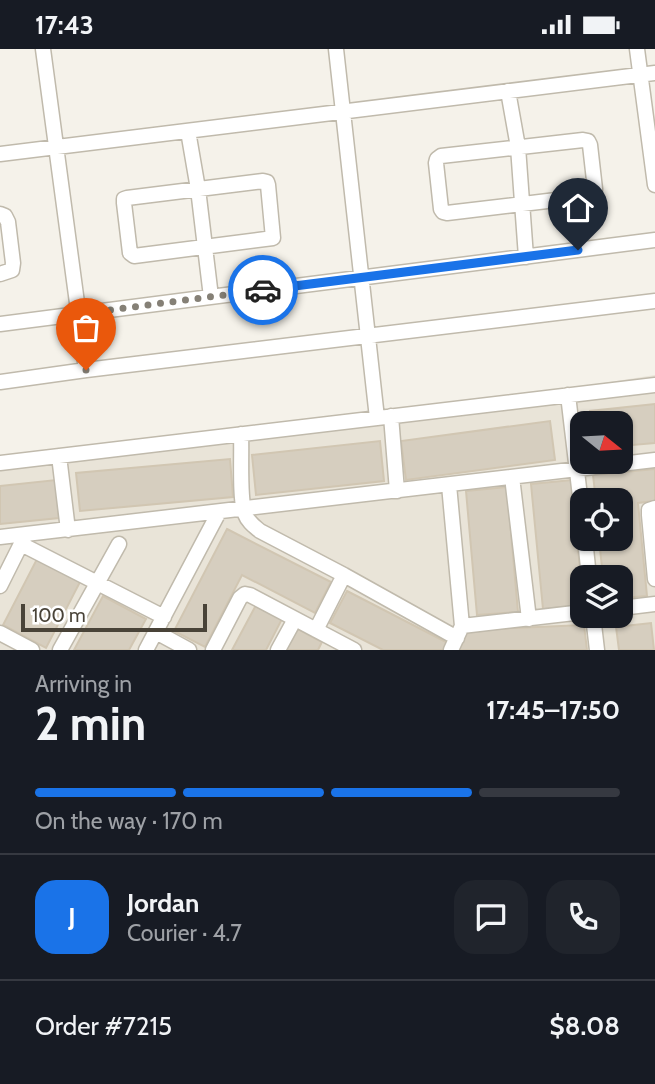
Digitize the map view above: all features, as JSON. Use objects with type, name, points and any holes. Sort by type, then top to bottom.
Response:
[{"type":"street","points":[[43,49],[86,370]]},
{"type":"street","points":[[336,49],[368,335],[397,491]]},
{"type":"street","points":[[637,49],[648,74],[655,185]]},
{"type":"street","points":[[0,154],[648,74]]},
{"type":"street","points":[[508,91],[518,147],[526,257]]},
{"type":"street","points":[[188,131],[211,297]]},
{"type":"street","points":[[588,141],[594,194],[522,204],[443,212],[436,163],[438,159],[441,156],[588,141]]},
{"type":"street","points":[[267,182],[274,238],[205,247],[134,256],[130,253],[124,199],[267,182]]},
{"type":"street","points":[[0,214],[5,216],[8,222],[13,263],[12,270],[0,274]]},
{"type":"street","points":[[0,324],[655,240]]},
{"type":"street","points":[[0,382],[655,301]]},
{"type":"street","points":[[0,463],[655,385]]},
{"type":"street","points":[[568,395],[570,412]]},
{"type":"street","points":[[241,435],[244,509],[251,524],[457,638],[529,619],[570,614]]},
{"type":"street","points":[[59,456],[68,530]]},
{"type":"street","points":[[634,463],[655,460]]},
{"type":"street","points":[[0,537],[23,539],[68,530],[570,471]]},
{"type":"street","points":[[512,477],[529,619]]},
{"type":"street","points":[[449,485],[457,638]]},
{"type":"street","points":[[655,508],[649,509],[655,579]]},
{"type":"street","points":[[146,650],[219,512]]},
{"type":"street","points":[[23,539],[97,583],[164,617]]},
{"type":"street","points":[[0,586],[23,539]]},
{"type":"street","points":[[60,650],[119,544]]},
{"type":"street","points":[[316,630],[344,575]]},
{"type":"street","points":[[213,650],[240,598],[245,594],[316,630],[331,645],[354,650]]},
{"type":"street","points":[[633,607],[655,604]]},
{"type":"street","points":[[278,650],[295,619]]},
{"type":"street","points":[[594,628],[597,650]]},
{"type":"street","points":[[156,632],[189,650]]},
{"type":"street","points":[[0,633],[32,650]]},
{"type":"shaded area","points":[[655,375],[655,650],[0,650],[0,456],[377,418]]},
{"type":"building","points":[[655,404],[655,443],[634,445],[634,411],[590,411]]},
{"type":"building","points":[[550,421],[555,460],[406,480],[401,441]]},
{"type":"building","points":[[380,441],[384,481],[256,495],[252,455]]},
{"type":"building","points":[[230,459],[233,497],[80,511],[76,473]]},
{"type":"building","points":[[655,469],[655,501],[638,503],[647,596],[633,597],[633,565],[602,565],[600,551],[633,551],[633,488],[594,488],[593,475],[634,474],[634,471]]},
{"type":"building","points":[[56,480],[59,518],[0,524],[0,486]]},
{"type":"building","points":[[572,480],[570,551],[578,551],[579,565],[570,565],[570,606],[543,609],[531,484]]},
{"type":"building","points":[[507,487],[518,612],[477,615],[466,491]]},
{"type":"building","points":[[227,529],[331,582],[315,613],[242,575],[205,647],[174,631]]},
{"type":"building","points":[[37,559],[80,582],[46,648],[3,625]]},
{"type":"building","points":[[347,591],[448,643],[444,650],[383,650],[330,623]]},
{"type":"building","points":[[103,596],[146,619],[129,650],[74,650]]},
{"type":"building","points":[[256,605],[282,619],[266,650],[232,650]]},
{"type":"building","points":[[651,623],[654,650],[619,650],[616,628],[633,628],[633,625]]},
{"type":"building","points":[[570,626],[570,628],[584,628],[587,650],[459,650],[466,630]]},
{"type":"building","points":[[296,628],[322,642],[318,650],[284,650]]},
{"type":"way so far","points":[[86,370],[79,314],[263,290]]},
{"type":"route","points":[[263,290],[578,250]]}]
